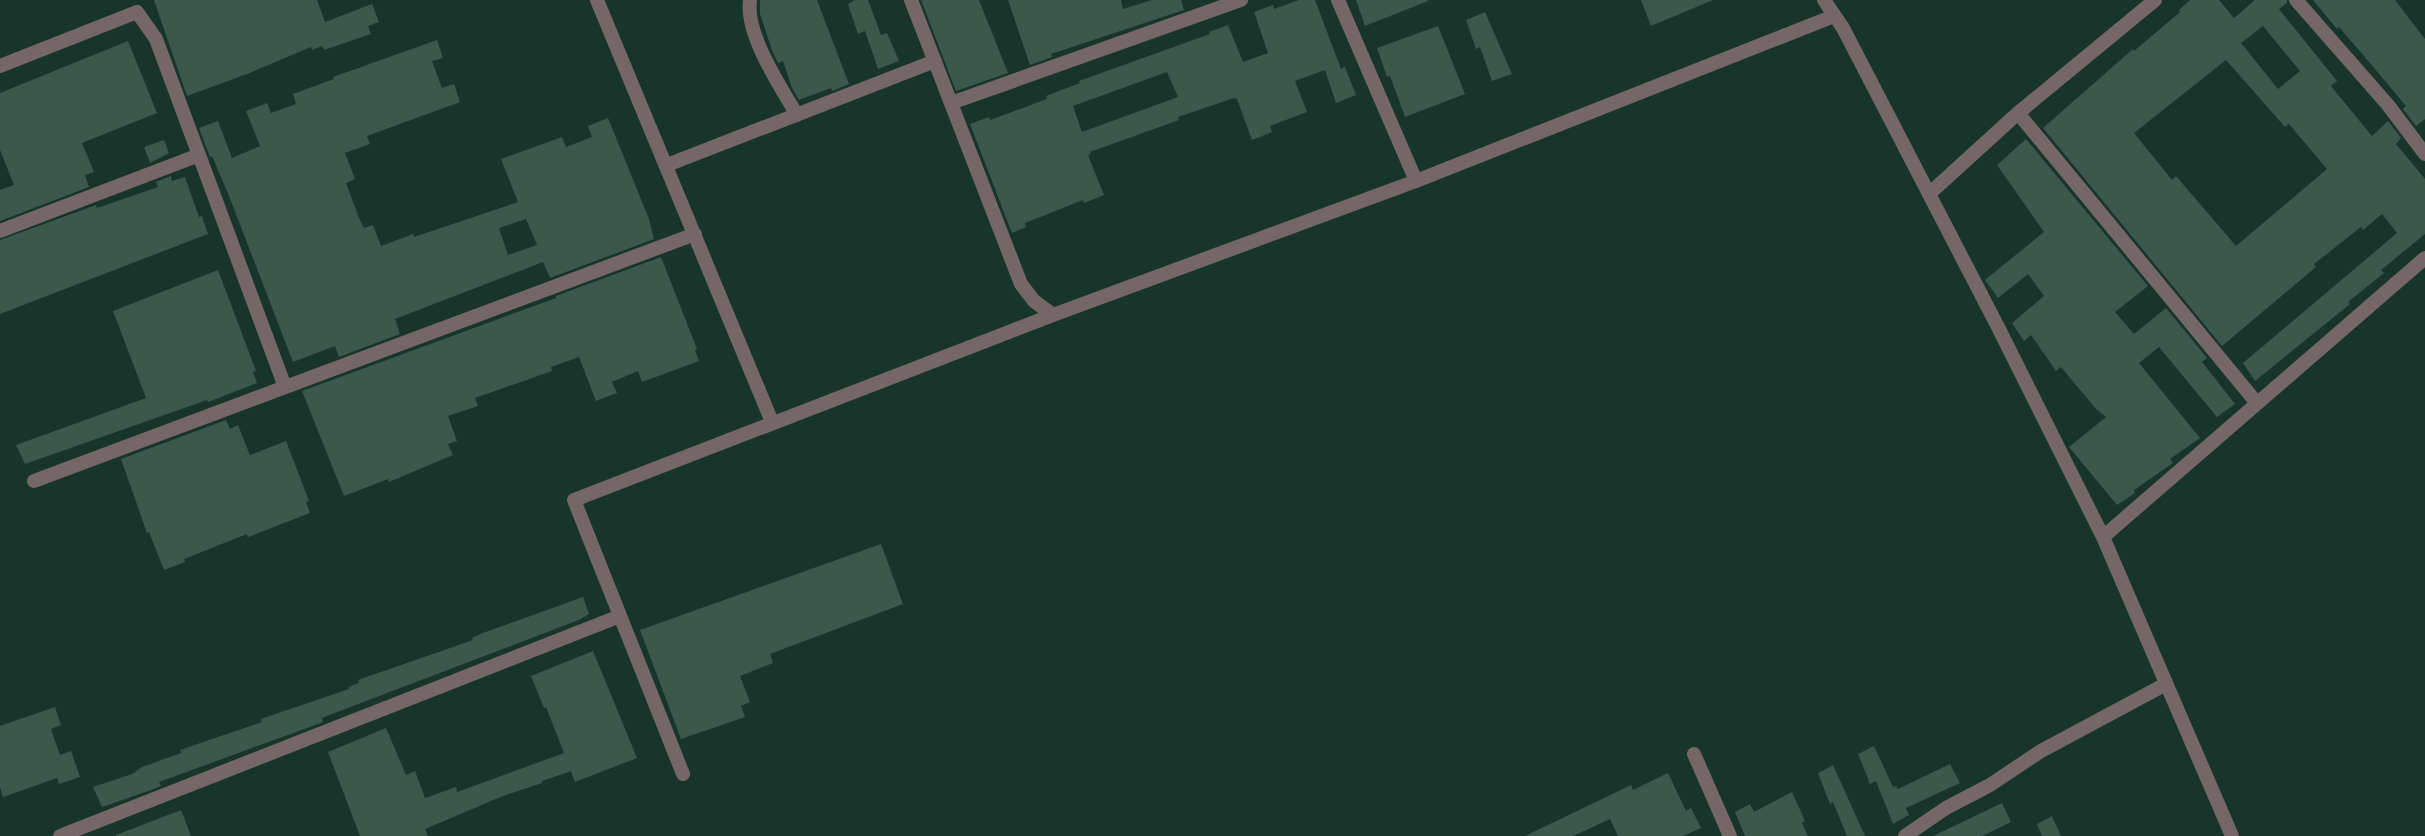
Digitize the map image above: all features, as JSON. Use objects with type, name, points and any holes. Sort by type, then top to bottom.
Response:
[{"type":"street","points":[[597,0],[772,422]]},
{"type":"street","points":[[750,0],[748,13],[768,65],[797,114]]},
{"type":"street","points":[[911,0],[1021,284],[1034,301],[1053,315]]},
{"type":"street","points":[[951,103],[1241,0]]},
{"type":"street","points":[[1338,0],[1416,181]]},
{"type":"street","points":[[1824,0],[1843,29],[1929,194],[2103,537],[2232,836]]},
{"type":"street","points":[[1929,194],[2018,113],[2155,0]]},
{"type":"street","points":[[2296,0],[2388,105],[2425,154]]},
{"type":"street","points":[[0,66],[137,12],[156,38],[285,387]]},
{"type":"street","points":[[683,774],[574,500],[1053,315],[1416,181],[1834,16]]},
{"type":"street","points":[[667,165],[935,61]]},
{"type":"street","points":[[2018,113],[2256,402]]},
{"type":"street","points":[[0,231],[199,155]]},
{"type":"street","points":[[34,481],[695,234]]},
{"type":"street","points":[[2103,537],[2425,258]]},
{"type":"street","points":[[60,836],[620,616]]},
{"type":"street","points":[[1905,836],[2041,751],[2166,684]]},
{"type":"street","points":[[1694,754],[1730,836]]},
{"type":"building","points":[[154,0],[317,0],[325,22],[372,4],[379,22],[368,26],[371,34],[324,50],[322,46],[312,50],[311,47],[187,96]]},
{"type":"building","points":[[760,0],[817,0],[849,84],[799,100],[783,61],[778,63],[772,50],[760,14]]},
{"type":"building","points":[[855,0],[868,0],[881,35],[887,33],[899,61],[878,69],[865,31],[858,34],[848,4]]},
{"type":"building","points":[[921,0],[979,0],[1008,73],[956,91]]},
{"type":"building","points":[[1008,0],[1121,0],[1123,9],[1152,0],[1181,0],[1184,10],[1051,54],[1052,57],[1030,65]]},
{"type":"building","points":[[1299,0],[1315,0],[1341,69],[1345,67],[1356,95],[1336,103],[1325,70],[1295,81],[1307,112],[1270,126],[1272,132],[1252,140],[1237,99],[1234,98],[1090,152],[1088,155],[1104,195],[1084,203],[1083,200],[1025,223],[1026,227],[1012,233],[970,124],[989,117],[990,120],[1047,99],[1046,96],[1080,83],[1079,81],[1228,25],[1243,62],[1268,53],[1254,12],[1273,5],[1274,9]],"holes":[[[1167,72],[1178,97],[1082,132],[1073,106]]]},
{"type":"building","points":[[1356,0],[1428,0],[1428,1],[1365,26]]},
{"type":"building","points":[[1641,0],[1713,0],[1651,26]]},
{"type":"building","points":[[2190,0],[2219,0],[2234,18],[2255,0],[2287,0],[2279,9],[2337,81],[2331,86],[2372,136],[2388,121],[2401,138],[2396,144],[2425,179],[2425,234],[2381,270],[2384,273],[2348,302],[2350,304],[2255,381],[2243,363],[2397,233],[2382,214],[2363,230],[2361,227],[2314,264],[2316,267],[2222,346],[2043,128],[2133,49],[2134,51],[2180,12]],"holes":[[[2263,26],[2300,71],[2278,89],[2241,43]],[[2226,60],[2285,127],[2289,124],[2327,169],[2236,246],[2176,176],[2172,180],[2134,133]]]},
{"type":"building","points":[[2313,0],[2395,0],[2425,39],[2425,119],[2416,126],[2403,109],[2406,106]]},
{"type":"building","points":[[1485,12],[1512,74],[1492,81],[1480,47],[1476,49],[1466,20]]},
{"type":"building","points":[[1438,26],[1465,94],[1405,117],[1377,48]]},
{"type":"building","points":[[437,40],[443,58],[432,61],[442,88],[454,84],[460,102],[367,136],[370,144],[345,153],[355,179],[346,183],[359,218],[364,228],[373,225],[381,246],[518,202],[501,159],[562,137],[566,147],[592,137],[588,126],[608,118],[649,219],[654,239],[550,278],[543,262],[395,319],[400,334],[339,357],[335,346],[293,362],[229,196],[199,128],[218,121],[232,158],[260,146],[246,111],[267,103],[271,113],[296,104],[293,94],[334,79],[333,77]],"holes":[[[526,219],[537,245],[508,255],[499,228]]]},
{"type":"building","points":[[128,41],[157,113],[82,143],[94,172],[85,175],[89,187],[0,221],[0,190],[14,185],[0,150],[0,93]]},
{"type":"building","points":[[2026,139],[2148,286],[2115,312],[2134,334],[2166,308],[2207,358],[2202,362],[2235,404],[2217,417],[2159,347],[2139,363],[2200,438],[2170,459],[2173,463],[2117,505],[2069,447],[2106,417],[2061,367],[2056,371],[2031,335],[2024,341],[2012,323],[2044,296],[2028,274],[1998,298],[1985,280],[2044,232],[1997,165]]},
{"type":"building","points":[[164,140],[169,153],[150,163],[144,147]]},
{"type":"building","points":[[171,176],[172,181],[185,177],[208,234],[0,314],[0,240],[96,205],[97,208],[158,187],[156,182]]},
{"type":"building","points":[[661,257],[697,349],[695,350],[699,361],[642,382],[638,371],[612,382],[617,393],[596,401],[579,357],[551,367],[552,371],[475,398],[478,406],[448,416],[457,441],[448,444],[453,455],[389,482],[388,479],[344,496],[302,391]]},
{"type":"building","points":[[218,270],[256,371],[253,372],[257,383],[25,464],[16,445],[146,398],[113,311]]},
{"type":"building","points":[[226,420],[230,429],[238,425],[250,455],[286,441],[309,501],[306,502],[310,513],[248,537],[247,534],[184,559],[185,562],[164,570],[149,532],[147,533],[121,459]]},
{"type":"building","points":[[881,544],[903,604],[770,654],[773,663],[740,676],[750,702],[741,706],[745,717],[681,739],[640,630]]},
{"type":"building","points":[[583,597],[589,614],[579,620],[332,714],[322,718],[323,722],[318,724],[159,782],[161,786],[151,790],[102,807],[93,787],[132,774],[142,767],[181,753],[180,750],[349,689],[348,687],[359,683],[358,680],[473,640],[472,638],[483,633]]},
{"type":"building","points":[[593,651],[637,758],[575,782],[571,771],[542,781],[425,829],[428,836],[360,836],[328,752],[386,728],[406,775],[415,771],[425,798],[456,787],[457,792],[564,753],[531,676]]},
{"type":"building","points":[[55,707],[61,725],[51,729],[60,755],[71,751],[80,777],[59,784],[57,778],[3,797],[0,787],[0,726]]},
{"type":"building","points":[[1874,746],[1893,787],[1898,789],[1950,764],[1960,783],[1906,808],[1909,815],[1893,824],[1876,781],[1870,784],[1858,754]]},
{"type":"building","points":[[1833,765],[1865,836],[1847,836],[1833,802],[1830,804],[1818,773]]},
{"type":"building","points":[[1668,773],[1686,811],[1691,808],[1701,828],[1683,836],[1618,836],[1610,819],[1573,836],[1525,836],[1631,785],[1633,790]]},
{"type":"building","points":[[1792,792],[1805,821],[1802,823],[1808,836],[1745,836],[1735,812],[1750,804],[1754,812]]},
{"type":"building","points":[[2002,803],[2011,822],[1982,836],[1933,836]]},
{"type":"building","points":[[181,810],[191,836],[116,836],[116,835]]},
{"type":"building","points":[[2052,816],[2061,836],[2042,836],[2037,824]]}]
